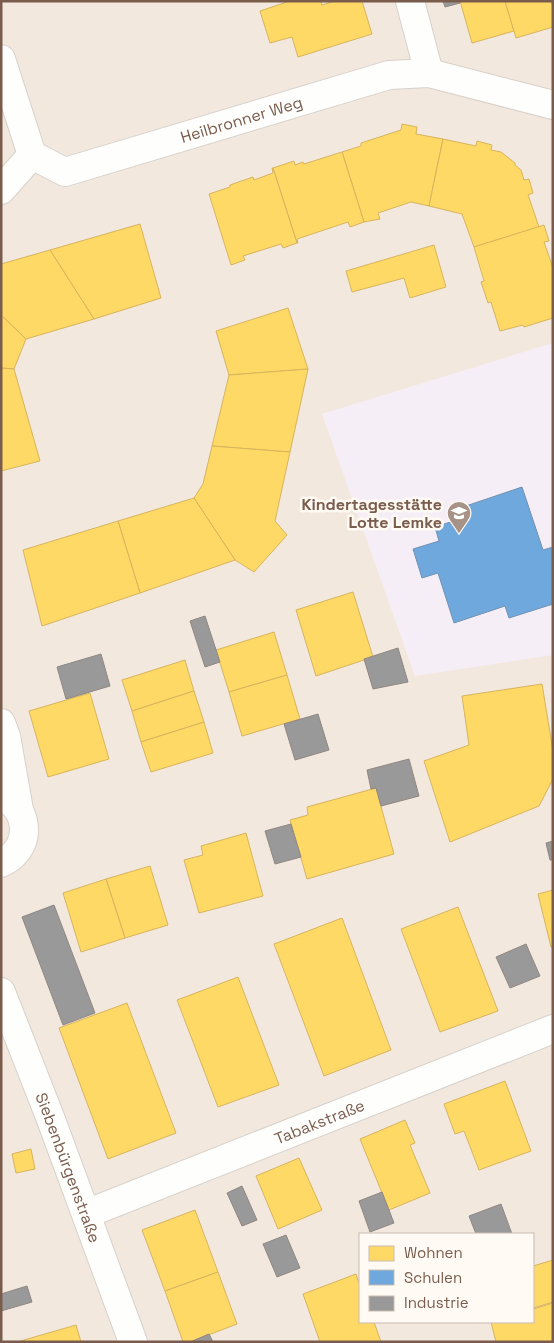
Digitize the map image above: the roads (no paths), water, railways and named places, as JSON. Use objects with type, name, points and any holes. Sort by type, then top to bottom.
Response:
[{"type":"street","points":[[410,1],[429,72]]},
{"type":"street","points":[[1,58],[32,155],[1,190]]},
{"type":"street","name":"Heilbronner Weg","points":[[32,155],[65,172],[389,75],[429,72],[553,105]]},
{"type":"street","points":[[1,722],[6,736],[10,803],[23,818],[25,829],[22,843],[13,855],[1,863]]},
{"type":"street","name":"Siebenbürgenstraße","points":[[1,992],[133,1342]]},
{"type":"street","name":"Tabakstraße","points":[[86,1214],[553,1028]]},
{"type":"place","name":"Kindertagesstätte Lotte Lemke","points":[[459,534]]}]
